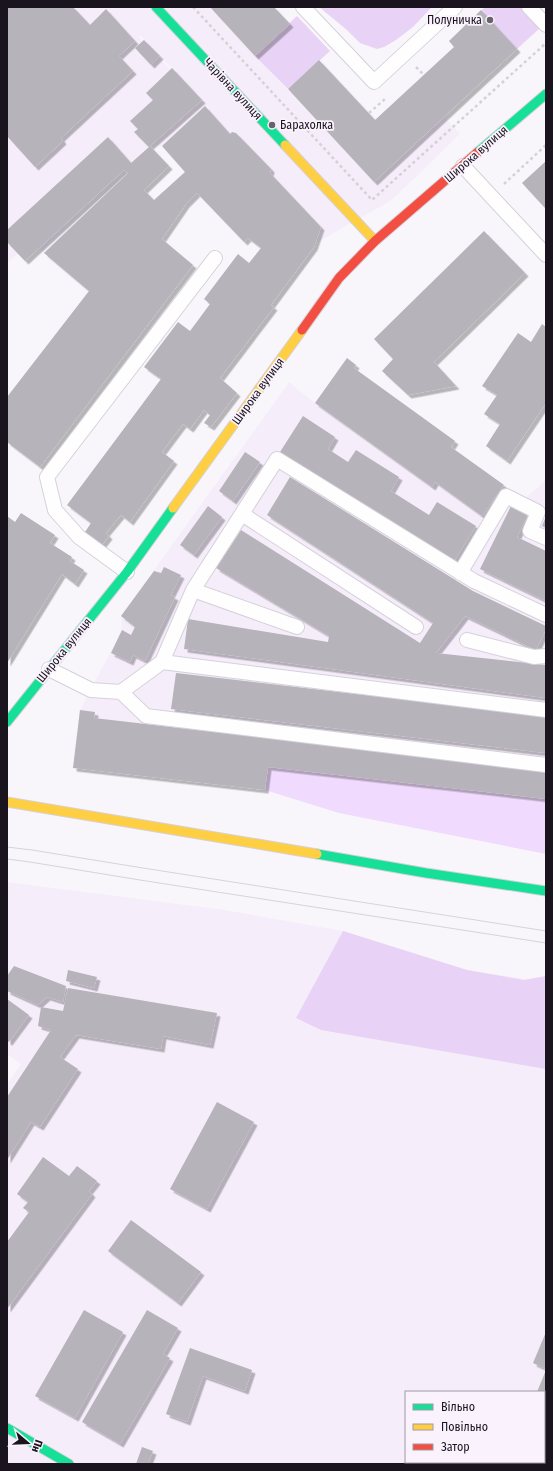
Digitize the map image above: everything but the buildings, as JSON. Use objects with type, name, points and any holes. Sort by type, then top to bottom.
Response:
[{"type":"street","name":"Чарівна вулиця","points":[[156,7],[375,241]]},
{"type":"street","name":"Широка вулиця","points":[[7,722],[127,572],[340,278],[375,241],[546,94]]},
{"type":"street","points":[[7,802],[546,892]]},
{"type":"street","points":[[7,1428],[69,1464]]},
{"type":"lane","points":[[303,7],[374,82],[455,7]]},
{"type":"lane","points":[[529,7],[546,25]]},
{"type":"lane","points":[[463,166],[546,255]]},
{"type":"lane","points":[[127,572],[79,537],[55,510],[47,477],[215,258]]},
{"type":"lane","points":[[49,669],[90,690],[122,692],[162,662],[193,590],[277,459],[474,582],[546,615]]},
{"type":"lane","points":[[460,573],[506,496],[538,512],[530,531],[546,538]]},
{"type":"lane","points":[[242,514],[416,627]]},
{"type":"lane","points":[[193,590],[297,627]]},
{"type":"lane","points":[[467,640],[534,657],[546,656]]},
{"type":"lane","points":[[162,662],[546,710]]},
{"type":"lane","points":[[122,692],[146,716],[546,765]]},
{"type":"path","points":[[193,7],[372,200],[546,43]]},
{"type":"path","points":[[490,196],[546,145]]},
{"type":"shaded area","points":[[7,7],[210,7],[374,182],[444,117],[460,134],[392,200],[316,243],[321,226],[270,173],[271,169],[236,133],[232,132],[230,134],[205,106],[162,146],[150,146],[124,169],[128,173],[44,253],[39,248],[25,261],[18,254],[7,263]],"holes":[[[141,36],[202,100],[204,105],[139,37]]]},
{"type":"shaded area","points":[[319,7],[432,7],[413,27],[396,40],[377,49],[360,43]]},
{"type":"shaded area","points":[[485,7],[521,7],[540,28],[517,49],[481,11]]},
{"type":"shaded area","points":[[297,16],[330,51],[288,89],[255,56]]},
{"type":"shaded area","points":[[289,382],[315,403],[431,486],[435,482],[482,516],[504,485],[522,501],[546,480],[546,799],[268,767],[265,790],[73,768],[80,710],[122,630],[121,616]]},
{"type":"shaded area","points":[[268,767],[546,799],[546,854],[339,813],[265,790]]},
{"type":"shaded area","points":[[7,882],[225,910],[343,931],[467,970],[546,982],[546,1464],[7,1464],[7,1084],[21,1064],[7,1054]]},
{"type":"shaded area","points":[[343,931],[467,970],[524,980],[546,976],[546,1069],[321,1030],[296,1018]]},
{"type":"shaded area","points":[[514,1463],[515,1464],[480,1464]]},
{"type":"tram line","points":[[7,847],[546,931]]},
{"type":"tram line","points":[[7,859],[546,943]]},
{"type":"traffic: fast","points":[[156,7],[285,145]]},
{"type":"traffic: fast","points":[[478,152],[546,94]]},
{"type":"traffic: fast","points":[[7,722],[127,572],[173,508]]},
{"type":"traffic: fast","points":[[317,854],[426,873],[546,891]]},
{"type":"traffic: fast","points":[[7,1428],[69,1464]]},
{"type":"traffic: slow","points":[[285,145],[375,241]]},
{"type":"traffic: slow","points":[[173,508],[302,330]]},
{"type":"traffic: slow","points":[[7,802],[317,854]]},
{"type":"traffic: jam","points":[[302,330],[339,278],[375,241],[478,152]]},
{"type":"place","name":"Полуничка","points":[[490,20]]},
{"type":"place","name":"Барахолка","points":[[272,125]]}]
